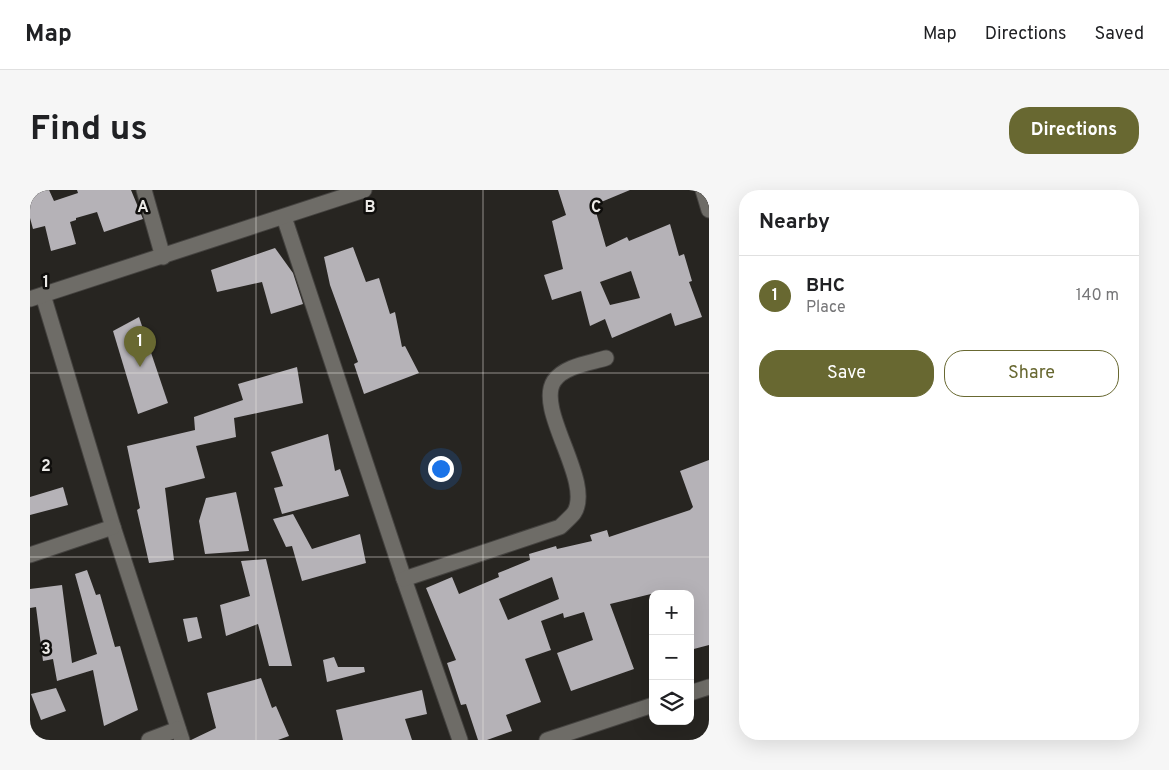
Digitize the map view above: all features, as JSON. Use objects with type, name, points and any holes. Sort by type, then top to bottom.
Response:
[{"type":"street","points":[[144,190],[163,257]]},
{"type":"street","points":[[149,740],[180,734],[37,297],[364,190]]},
{"type":"street","points":[[703,190],[709,210]]},
{"type":"street","points":[[284,217],[404,579],[460,740]]},
{"type":"street","points":[[404,579],[560,527],[575,512],[578,491],[550,399],[554,381],[570,369],[606,358]]},
{"type":"street","points":[[30,555],[113,527]]},
{"type":"street","points":[[694,692],[709,687]]},
{"type":"street","points":[[546,740],[649,706]]},
{"type":"building","points":[[30,190],[49,190],[54,201],[78,193],[77,190],[131,190],[143,219],[104,232],[97,212],[76,218],[76,220],[70,222],[76,244],[51,251],[45,226],[33,229],[30,218]]},
{"type":"building","points":[[558,190],[630,190],[594,205],[606,247],[627,237],[629,241],[670,224],[679,256],[684,254],[692,281],[689,282],[702,317],[675,326],[671,313],[612,338],[605,319],[590,326],[581,291],[552,300],[544,275],[563,269],[552,221],[566,215]],"holes":[[[631,271],[640,298],[610,305],[600,282]]]},
{"type":"building","points":[[353,247],[366,282],[379,278],[390,314],[395,312],[402,347],[405,346],[419,373],[364,394],[354,364],[358,362],[330,285],[324,257]]},
{"type":"building","points":[[275,248],[293,273],[303,304],[271,314],[262,282],[217,292],[211,270]]},
{"type":"building","points":[[139,317],[168,403],[138,414],[113,331]]},
{"type":"building","points":[[297,367],[303,403],[234,418],[236,437],[196,446],[205,478],[165,488],[174,560],[149,563],[137,510],[140,508],[127,446],[195,430],[194,417],[243,400],[238,384]]},
{"type":"building","points":[[328,434],[335,471],[340,469],[349,496],[282,514],[274,488],[283,486],[271,452]]},
{"type":"building","points":[[709,460],[709,645],[694,649],[694,590],[649,590],[649,594],[610,604],[634,669],[571,691],[557,653],[593,640],[584,612],[564,618],[563,613],[541,621],[551,650],[525,659],[541,702],[506,715],[512,731],[487,740],[478,740],[466,704],[461,705],[447,663],[456,660],[426,588],[452,577],[459,594],[499,577],[498,573],[530,560],[529,554],[556,546],[557,549],[592,541],[590,535],[607,530],[609,537],[690,510],[693,507],[680,471]],"holes":[[[552,577],[559,599],[508,620],[499,599]]]},
{"type":"building","points":[[63,487],[68,505],[30,515],[30,497]]},
{"type":"building","points":[[236,492],[249,551],[205,554],[199,521],[206,498]]},
{"type":"building","points":[[293,514],[312,549],[360,534],[366,563],[302,581],[292,546],[286,547],[273,519]]},
{"type":"building","points":[[266,559],[292,666],[269,666],[258,624],[226,636],[220,605],[250,596],[241,561]]},
{"type":"building","points":[[87,570],[96,595],[100,594],[115,647],[120,646],[138,710],[104,726],[93,670],[57,681],[53,659],[43,661],[36,607],[30,608],[30,589],[62,585],[72,663],[97,654],[75,574]]},
{"type":"building","points":[[197,617],[202,638],[188,642],[183,619]]},
{"type":"building","points":[[334,657],[338,667],[364,667],[365,672],[327,682],[323,660]]},
{"type":"building","points":[[261,678],[272,708],[276,706],[289,736],[278,740],[191,740],[216,728],[207,693]]},
{"type":"building","points":[[56,688],[66,711],[41,720],[31,694]]},
{"type":"building","points":[[422,690],[427,714],[405,719],[412,740],[343,740],[336,710]]},
{"type":"place","name":"BHC","points":[[140,367]]}]
